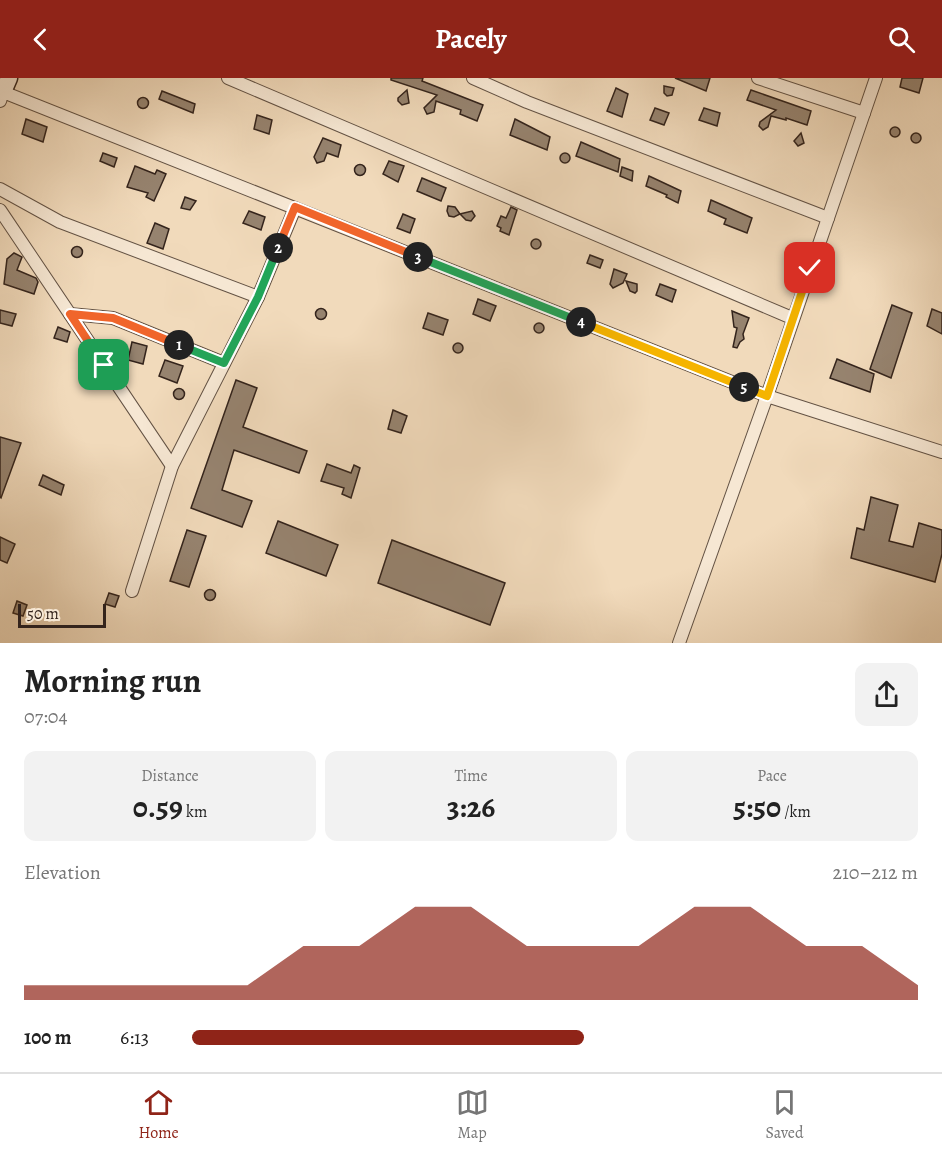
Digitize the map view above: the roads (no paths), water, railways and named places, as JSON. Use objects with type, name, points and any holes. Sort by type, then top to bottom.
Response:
[{"type":"street","points":[[228,78],[792,318]]},
{"type":"street","points":[[473,78],[526,102],[828,218]]},
{"type":"street","points":[[758,78],[864,113]]},
{"type":"street","points":[[679,643],[876,78]]},
{"type":"street","points":[[3,90],[767,396],[942,452]]},
{"type":"street","points":[[0,189],[60,222],[258,297]]},
{"type":"street","points":[[132,591],[172,466],[258,297],[295,207]]},
{"type":"street","points":[[0,210],[172,466]]},
{"type":"street","points":[[70,314],[113,318],[224,363]]}]
